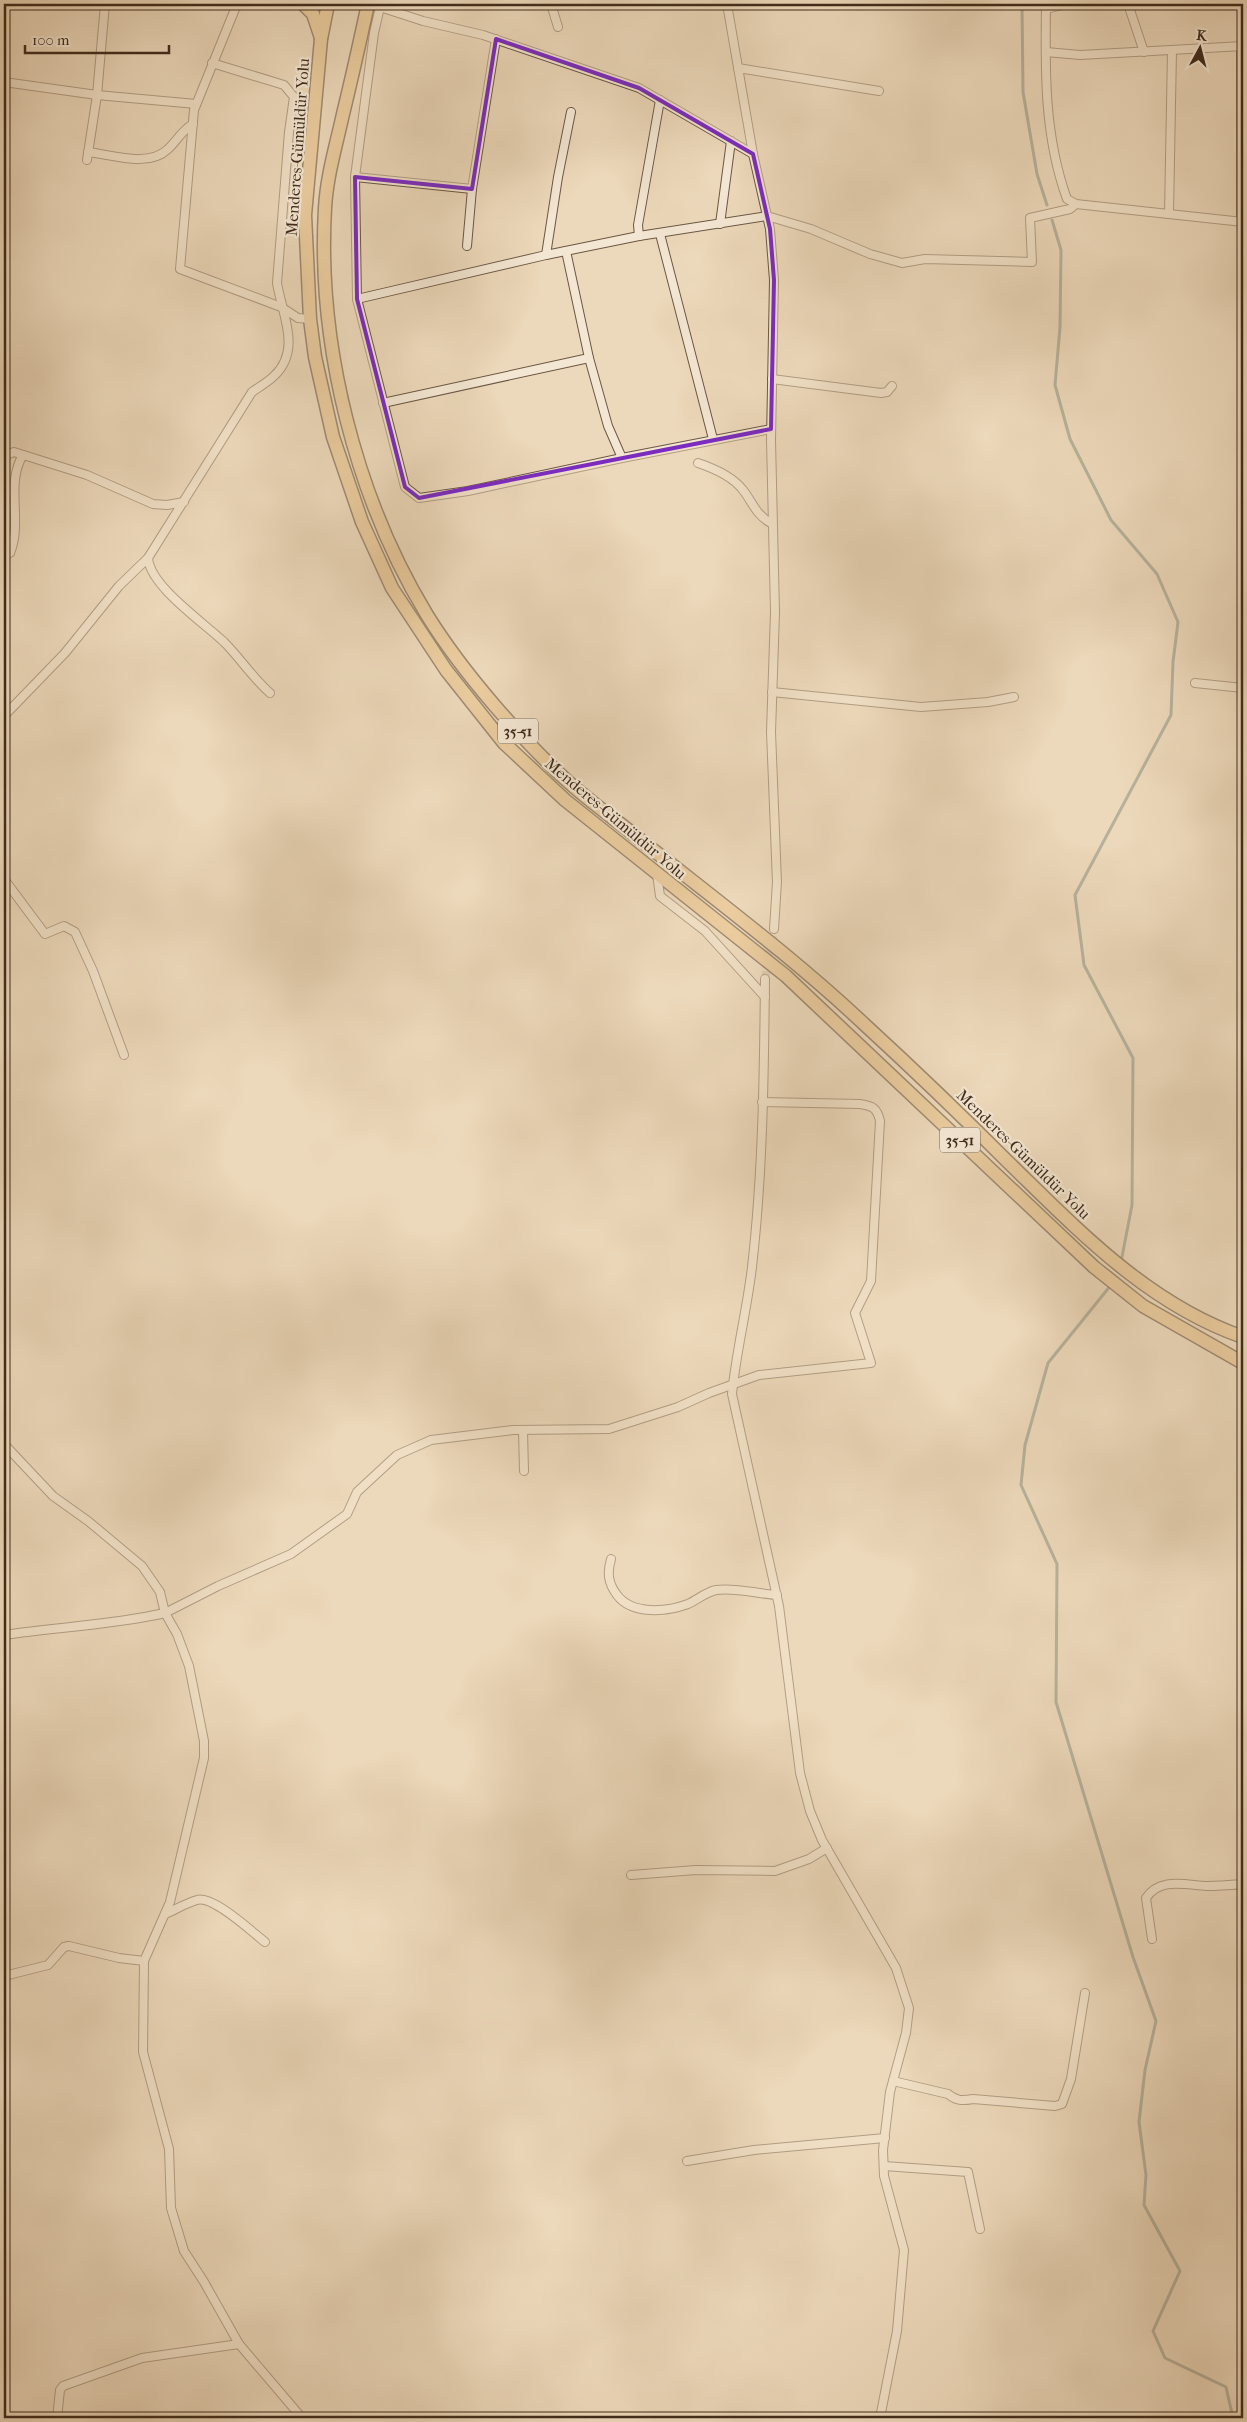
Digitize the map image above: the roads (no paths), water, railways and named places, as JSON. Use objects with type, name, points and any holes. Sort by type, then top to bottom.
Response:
[{"type":"main road","points":[[303,4],[313,14],[322,39]]},
{"type":"main road","name":"Menderes-Gümüldür Yolu","points":[[328,4],[322,39],[306,214],[310,319],[315,357],[333,437],[362,522],[392,588],[446,670],[504,743],[565,800],[793,982],[1094,1267],[1143,1306],[1243,1363]]},
{"type":"main road","name":"Menderes-Gümüldür Yolu","points":[[368,4],[329,167],[325,207],[324,277],[329,337],[340,392],[364,477],[391,547],[429,619],[457,658],[524,738],[574,786],[761,934],[835,997],[937,1092],[1074,1226],[1149,1290],[1187,1313],[1243,1337]]},
{"type":"street","points":[[87,160],[97,95],[105,4]]},
{"type":"street","points":[[237,4],[196,104],[180,269],[281,307],[298,318],[310,319]]},
{"type":"street","points":[[551,4],[558,27]]},
{"type":"street","points":[[727,4],[753,154],[767,216],[774,280],[771,429],[771,523],[775,612],[772,748],[777,882],[774,929]]},
{"type":"street","points":[[1046,52],[1080,56],[1242,46],[1242,221],[1076,204],[1067,199],[1048,116],[1046,52],[1046,6],[1066,4]]},
{"type":"street","points":[[1128,4],[1144,52]]},
{"type":"street","points":[[753,154],[639,88],[496,39],[422,21],[380,7],[374,34],[355,177],[357,299],[405,487],[419,498],[468,491],[712,439],[771,429]]},
{"type":"street","points":[[467,246],[472,189],[496,39]]},
{"type":"street","points":[[1168,214],[1172,50]]},
{"type":"street","points":[[4,716],[65,653],[119,586],[148,558],[252,392],[275,375],[288,356],[290,332],[281,307],[277,283],[294,97],[284,86],[212,63]]},
{"type":"street","points":[[738,68],[879,91]]},
{"type":"street","points":[[4,82],[97,95],[196,104]]},
{"type":"street","points":[[639,236],[638,225],[660,100]]},
{"type":"street","points":[[546,255],[571,112]]},
{"type":"street","points":[[88,152],[139,159],[159,157],[174,144],[186,128],[193,124]]},
{"type":"street","points":[[720,224],[731,141]]},
{"type":"street","points":[[355,177],[472,189]]},
{"type":"street","points":[[357,299],[546,255],[639,236],[767,216],[811,229],[870,254],[902,263],[925,259],[1032,262],[1030,218],[1070,209],[1076,204]]},
{"type":"street","points":[[660,234],[712,439]]},
{"type":"street","points":[[566,251],[589,358],[608,426],[622,458]]},
{"type":"street","points":[[384,403],[589,358]]},
{"type":"street","points":[[772,379],[881,393],[887,392],[892,386]]},
{"type":"street","points":[[4,467],[6,455],[14,452],[87,475],[153,504],[167,505],[184,502]]},
{"type":"street","points":[[4,548],[10,553],[15,541],[14,476],[17,465],[23,455]]},
{"type":"street","points":[[698,463],[714,469],[742,488],[761,517],[771,523]]},
{"type":"street","points":[[148,558],[149,568],[159,582],[225,643],[252,677],[270,693]]},
{"type":"street","points":[[1195,683],[1243,688]]},
{"type":"street","points":[[772,692],[921,707],[988,702],[1014,697]]},
{"type":"street","points":[[657,874],[660,896],[705,931],[765,997]]},
{"type":"street","points":[[4,879],[45,934],[64,926],[75,932],[93,971],[124,1055]]},
{"type":"street","points":[[765,979],[762,1171],[746,1313],[732,1394],[777,1595],[800,1773],[810,1812],[827,1848],[896,1968],[909,2008],[893,2081],[885,2138],[884,2176],[904,2250],[898,2331],[880,2418]]},
{"type":"street","points":[[4,1635],[73,1625],[129,1621],[165,1613],[218,1586],[291,1554],[347,1514],[358,1492],[397,1455],[432,1440],[523,1430],[609,1429],[678,1407],[733,1383],[760,1375],[871,1364],[854,1313],[871,1282],[880,1121],[878,1111],[872,1106],[860,1104],[762,1102]]},
{"type":"street","points":[[523,1430],[524,1471]]},
{"type":"street","points":[[4,1444],[53,1496],[96,1526],[142,1566],[160,1592],[165,1613],[177,1634],[189,1666],[204,1741],[204,1758],[170,1902],[144,1960],[143,2052],[169,2148],[171,2208],[184,2251],[239,2344],[302,2418]]},
{"type":"street","points":[[611,1559],[607,1572],[611,1587],[621,1600],[634,1609],[664,1609],[688,1604],[714,1590],[777,1595]]},
{"type":"street","points":[[631,1875],[696,1870],[775,1871],[809,1859],[827,1848]]},
{"type":"street","points":[[1152,1939],[1146,1898],[1151,1890],[1169,1882],[1209,1886],[1243,1884]]},
{"type":"street","points":[[164,1914],[196,1900],[204,1899],[221,1908],[265,1942]]},
{"type":"street","points":[[4,1976],[48,1965],[64,1947],[69,1946],[118,1958],[144,1960]]},
{"type":"street","points":[[893,2081],[948,2094],[955,2100],[973,2099],[1055,2106],[1062,2104],[1071,2079],[1085,1993]]},
{"type":"street","points":[[687,2161],[754,2150],[885,2138]]},
{"type":"street","points":[[884,2166],[968,2172],[980,2229]]},
{"type":"street","points":[[57,2418],[60,2390],[63,2386],[142,2358],[239,2344]]},
{"type":"waterway","points":[[1022,4],[1023,92],[1037,174],[1047,205]]},
{"type":"waterway","points":[[1052,220],[1061,250],[1060,327],[1055,385],[1070,439],[1111,520],[1157,574],[1178,622],[1173,662],[1171,715],[1075,895],[1084,965],[1133,1058],[1132,1205],[1121,1262]]},
{"type":"waterway","points":[[1111,1285],[1048,1363],[1025,1445],[1021,1485],[1057,1564],[1056,1702],[1133,1957],[1156,2021],[1145,2070],[1139,2122],[1146,2175],[1144,2205],[1180,2271],[1153,2331],[1165,2358],[1226,2387],[1233,2418]]},
{"type":"tunnel","points":[[765,979],[774,929]]}]
